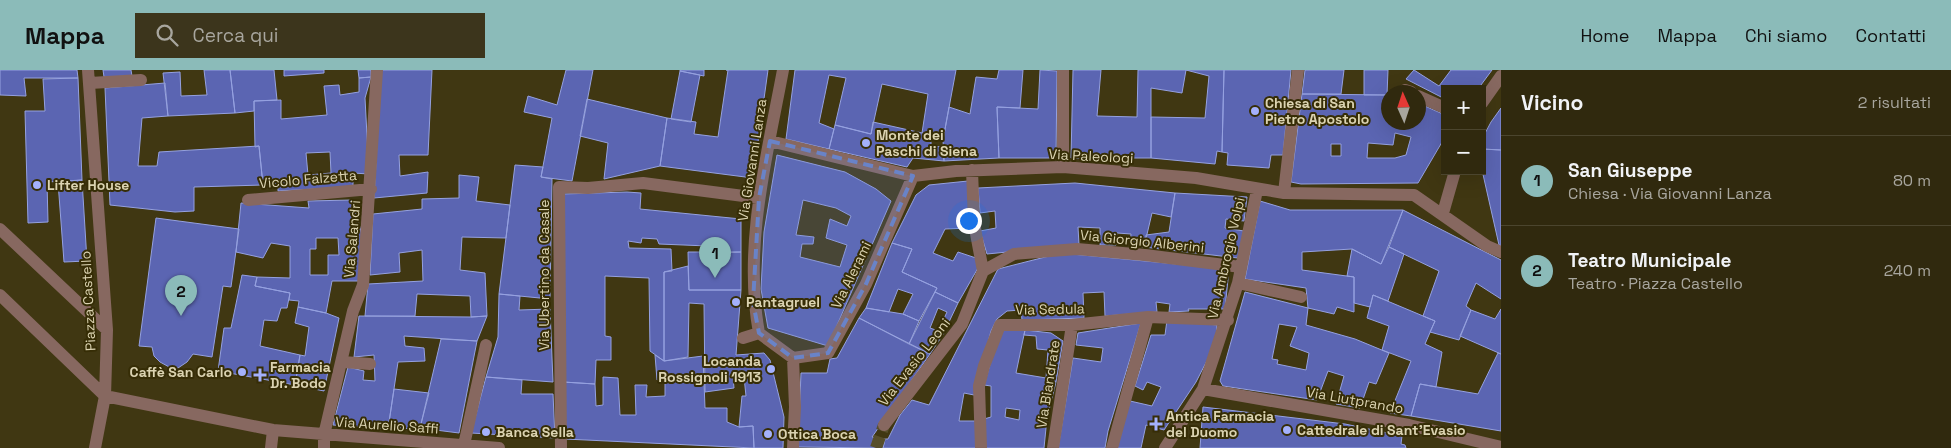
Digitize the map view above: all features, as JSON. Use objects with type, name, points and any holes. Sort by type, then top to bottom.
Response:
[{"type":"street","name":"Via Salandri","points":[[324,442],[354,311],[364,284],[377,70]]},
{"type":"street","name":"Via Giovanni Lanza","points":[[759,333],[753,302],[759,198],[783,70]]},
{"type":"street","points":[[1063,70],[1063,167]]},
{"type":"street","points":[[1284,193],[1298,70]]},
{"type":"street","points":[[89,76],[142,80]]},
{"type":"street","name":"Piazza Castello","points":[[89,76],[107,330],[105,396],[96,448]]},
{"type":"street","points":[[1486,97],[1501,76]]},
{"type":"street","points":[[1426,100],[1441,106]]},
{"type":"street","name":"Via Paleologi","points":[[770,141],[913,176],[972,170],[1063,167],[1196,178],[1257,190],[1284,193],[1414,195],[1443,213]]},
{"type":"street","points":[[972,170],[974,223],[984,271]]},
{"type":"street","points":[[1454,175],[1443,213],[1488,246],[1501,252]]},
{"type":"street","name":"Via Alerami","points":[[792,358],[828,353],[866,284],[913,176]]},
{"type":"street","name":"Via Ubertino da Casale","points":[[560,448],[558,187],[588,188],[643,182],[759,198]]},
{"type":"street","name":"Vicolo Falzetta","points":[[248,200],[371,189]]},
{"type":"street","name":"Via Ambrogio Volpi","points":[[1165,448],[1203,389],[1228,320],[1257,190]]},
{"type":"street","points":[[0,229],[107,330]]},
{"type":"street","name":"Via Giorgio Alberini","points":[[984,271],[1014,254],[1077,249],[1241,267]]},
{"type":"street","name":"Via Evasio Leoni","points":[[884,425],[962,324],[984,271]]},
{"type":"street","points":[[1238,282],[1301,297]]},
{"type":"street","points":[[0,295],[105,396],[273,430],[271,448]]},
{"type":"street","points":[[1112,448],[1148,317]]},
{"type":"street","name":"Via Sedula","points":[[981,448],[979,386],[984,366],[1000,325],[1072,325],[1148,317],[1228,320]]},
{"type":"street","name":"Via Biandrate","points":[[1053,448],[1072,325]]},
{"type":"street","points":[[743,338],[759,333],[792,358],[795,407],[793,448]]},
{"type":"street","points":[[464,445],[486,345]]},
{"type":"street","points":[[343,362],[370,364]]},
{"type":"street","name":"Via Liutprando","points":[[1203,389],[1409,425],[1501,447]]},
{"type":"street","name":"Via Aurelio Saffi","points":[[273,430],[324,442],[464,445],[499,448]]},
{"type":"highlighted area","points":[[770,141],[913,176],[866,284],[828,353],[793,358],[759,333],[753,302],[759,198]]},
{"type":"building","points":[[0,70],[77,70],[78,78],[24,78],[26,96],[0,95]]},
{"type":"building","points":[[103,70],[131,70],[132,76],[104,77]]},
{"type":"building","points":[[204,70],[230,70],[235,113],[168,116],[163,73],[180,72],[181,96],[207,95]]},
{"type":"building","points":[[230,70],[274,70],[277,100],[254,101],[254,111],[235,113]]},
{"type":"building","points":[[284,70],[324,70],[324,73],[284,76]]},
{"type":"building","points":[[358,70],[371,70],[371,77],[359,78]]},
{"type":"building","points":[[381,70],[432,70],[428,155],[399,155],[400,176],[428,172],[427,193],[374,198]]},
{"type":"building","points":[[566,70],[593,70],[572,181],[541,177],[552,118],[524,112],[528,96],[557,105]]},
{"type":"building","points":[[680,70],[704,70],[704,76],[680,71]]},
{"type":"building","points":[[728,70],[768,70],[753,178],[660,166],[667,118],[696,122],[694,134],[718,137]]},
{"type":"building","points":[[795,70],[956,70],[943,140],[922,133],[928,94],[882,84],[871,134],[835,125],[846,78],[829,75],[819,123],[834,129],[829,149],[786,139]]},
{"type":"building","points":[[999,70],[1023,70],[1020,108],[997,107],[999,158],[944,161],[943,140],[949,107],[970,114],[976,77],[997,79]]},
{"type":"building","points":[[1040,70],[1057,71],[1056,158],[999,158],[997,107],[1038,109]]},
{"type":"building","points":[[1073,70],[1101,70],[1097,116],[1137,117],[1138,70],[1186,70],[1182,93],[1151,88],[1151,158],[1071,158]]},
{"type":"building","points":[[1186,70],[1224,70],[1222,152],[1217,151],[1215,164],[1151,158],[1151,117],[1205,118],[1209,76]]},
{"type":"building","name":"Chiesa di San Pietro Apostolo","points":[[1224,70],[1291,70],[1283,155],[1271,155],[1269,168],[1227,165],[1228,153],[1222,152]]},
{"type":"building","points":[[1305,70],[1344,70],[1341,94],[1302,94]]},
{"type":"building","points":[[1364,70],[1388,70],[1387,85],[1381,85],[1381,95],[1364,95]]},
{"type":"building","points":[[1414,70],[1439,86],[1451,70],[1492,70],[1481,85],[1441,85],[1441,97],[1426,89],[1426,85],[1418,85],[1406,79]]},
{"type":"building","points":[[680,71],[700,75],[691,122],[671,119]]},
{"type":"building","points":[[371,77],[365,98],[369,174],[353,173],[353,187],[278,191],[278,184],[263,185],[259,146],[255,147],[254,101],[281,100],[281,119],[327,115],[324,86],[339,85],[340,95],[359,92],[359,78]],"holes":[[[330,152],[331,173],[308,175],[306,153]]]},
{"type":"building","points":[[78,78],[82,180],[47,182],[48,222],[28,223],[25,111],[45,111],[43,79]]},
{"type":"building","points":[[165,83],[168,116],[142,118],[138,166],[157,166],[159,152],[259,146],[263,185],[194,187],[194,211],[175,212],[110,205],[105,88]]},
{"type":"building","points":[[1302,94],[1381,95],[1381,130],[1426,130],[1426,107],[1441,113],[1441,144],[1418,183],[1301,184],[1291,182]],"holes":[[[1395,133],[1411,137],[1406,155],[1395,158],[1367,158],[1368,143],[1393,145]],[[1331,144],[1341,144],[1341,156],[1331,156]]]},
{"type":"building","points":[[587,99],[667,118],[660,166],[604,179],[608,143],[580,136]]},
{"type":"building","points":[[1501,108],[1501,150],[1486,149],[1486,131]]},
{"type":"building","points":[[873,122],[931,135],[931,146],[943,147],[944,161],[913,158],[907,167],[829,149],[835,125],[871,134]]},
{"type":"building","points":[[1486,149],[1501,150],[1501,246],[1499,245],[1483,175],[1486,175]]},
{"type":"building","points":[[777,155],[845,172],[876,189],[891,201],[828,346],[768,328],[761,289],[764,232]],"holes":[[[803,200],[836,208],[851,216],[847,226],[830,219],[826,238],[847,245],[840,267],[800,257],[802,244],[813,244],[814,237],[796,235]]]},
{"type":"building","points":[[515,165],[543,167],[541,177],[552,179],[550,299],[499,294]]},
{"type":"building","points":[[459,175],[479,177],[476,201],[510,205],[506,238],[462,237],[460,270],[485,273],[487,316],[471,317],[470,296],[417,294],[415,316],[365,316],[368,284],[423,281],[422,250],[399,253],[400,272],[370,275],[373,214],[422,209],[422,199],[459,198]]},
{"type":"building","points":[[82,180],[87,261],[64,262],[58,182]]},
{"type":"building","points":[[968,181],[971,228],[945,229],[933,253],[953,261],[958,252],[976,258],[978,268],[958,303],[935,292],[937,288],[902,272],[912,249],[892,243],[916,195],[929,185]]},
{"type":"building","points":[[1075,183],[1175,193],[1171,217],[1152,213],[1144,247],[1130,245],[1131,234],[1117,233],[1116,245],[1100,245],[1100,228],[1078,227],[1079,245],[987,254],[980,231],[996,228],[995,211],[980,213],[978,188]]},
{"type":"building","points":[[641,193],[640,209],[741,219],[741,252],[709,253],[708,246],[659,244],[657,239],[642,238],[641,243],[628,241],[629,248],[671,249],[672,271],[664,272],[664,361],[650,351],[649,278],[605,276],[605,336],[611,337],[611,360],[596,360],[595,384],[563,382],[563,194]]},
{"type":"building","points":[[1175,193],[1247,197],[1244,221],[1226,219],[1225,228],[1244,231],[1238,258],[1144,247],[1146,235],[1169,232]]},
{"type":"building","points":[[352,200],[363,238],[359,281],[332,281],[326,313],[298,307],[299,301],[289,300],[290,293],[255,286],[257,277],[290,278],[290,246],[271,243],[263,258],[236,252],[241,203],[309,208],[308,201]],"holes":[[[316,238],[338,238],[339,255],[328,255],[328,275],[310,275],[310,249],[316,249]]]},
{"type":"building","points":[[1260,201],[1290,210],[1403,210],[1381,264],[1352,249],[1302,252],[1302,270],[1354,277],[1354,312],[1337,307],[1334,314],[1308,308],[1306,288],[1245,279]]},
{"type":"building","points":[[1403,210],[1501,260],[1501,299],[1476,283],[1466,306],[1471,310],[1459,340],[1430,332],[1435,321],[1423,316],[1439,271],[1389,247]]},
{"type":"building","points":[[156,218],[239,229],[231,287],[223,286],[212,357],[193,354],[187,362],[178,368],[171,368],[160,362],[154,356],[152,347],[139,346]]},
{"type":"building","points":[[892,243],[912,249],[902,272],[937,288],[919,321],[903,314],[913,294],[898,289],[889,312],[866,308]]},
{"type":"building","points":[[1389,247],[1404,254],[1388,301],[1373,295],[1370,307],[1354,303],[1354,277],[1347,276],[1352,249],[1381,264]]},
{"type":"building","points":[[688,252],[741,252],[741,290],[689,290]]},
{"type":"building","points":[[1061,253],[1229,269],[1225,309],[1188,309],[1189,311],[1169,312],[1170,304],[1156,302],[1157,312],[1105,316],[1104,292],[1083,293],[1084,318],[1022,320],[1021,310],[1007,311],[997,319],[991,331],[974,395],[964,393],[959,421],[977,421],[978,448],[883,448],[885,439],[888,439],[900,415],[912,400],[929,405],[998,269]]},
{"type":"building","points":[[688,266],[689,290],[741,290],[736,355],[764,353],[770,360],[784,417],[783,448],[754,448],[753,426],[739,427],[742,396],[746,396],[744,377],[733,377],[734,388],[705,392],[704,304],[689,303],[688,357],[664,361],[664,272]]},
{"type":"building","points":[[242,275],[257,277],[255,286],[290,293],[287,308],[281,308],[277,321],[264,320],[260,346],[300,355],[295,385],[218,371],[224,328],[231,328]]},
{"type":"building","points":[[935,292],[958,303],[948,324],[942,323],[947,312],[938,308],[930,328],[944,333],[930,354],[909,344]]},
{"type":"building","points":[[1245,292],[1308,308],[1306,325],[1355,339],[1389,353],[1376,384],[1369,382],[1360,408],[1336,404],[1344,376],[1328,371],[1317,400],[1223,386],[1220,381]],"holes":[[[1279,324],[1297,327],[1290,346],[1309,353],[1306,370],[1277,364],[1278,360],[1272,359]]]},
{"type":"building","points":[[499,294],[520,296],[519,310],[550,309],[553,382],[486,377],[498,337]]},
{"type":"building","points":[[1373,295],[1435,321],[1425,344],[1442,352],[1436,387],[1420,384],[1411,416],[1390,413],[1411,361],[1382,350],[1389,326],[1367,318]]},
{"type":"building","points":[[298,307],[339,318],[324,391],[295,385],[300,355],[305,356],[309,327],[295,323]]},
{"type":"building","points":[[866,308],[903,314],[919,321],[909,344],[859,318]]},
{"type":"building","points":[[1501,309],[1501,354],[1460,336],[1471,310],[1495,319]]},
{"type":"building","points":[[359,316],[487,316],[477,341],[404,336],[405,346],[424,348],[425,361],[398,362],[388,429],[333,425],[348,367],[364,371],[363,380],[375,381],[374,355],[354,357]]},
{"type":"building","points":[[859,318],[930,354],[872,437],[885,439],[883,448],[798,447],[801,373],[827,373],[830,359],[837,358]]},
{"type":"building","points":[[1167,320],[1217,325],[1216,343],[1196,382],[1164,430],[1146,425],[1141,448],[1116,448],[1130,401],[1152,406],[1161,387],[1147,382],[1143,390],[1135,386],[1151,335],[1165,335]]},
{"type":"building","points":[[1141,323],[1108,431],[1105,448],[1058,448],[1073,358],[1101,362],[1103,348],[1076,345],[1078,333]]},
{"type":"building","points":[[1000,330],[1025,330],[1016,373],[1046,378],[1056,382],[1047,418],[1044,448],[984,448],[984,419],[991,417],[991,386],[984,385]],"holes":[[[1006,408],[1020,410],[1019,420],[1005,417]]]},
{"type":"building","points":[[1025,330],[1051,333],[1063,341],[1056,382],[1046,378],[1048,350],[1037,349],[1036,336],[1024,335]]},
{"type":"building","points":[[441,339],[477,341],[459,433],[420,428]]},
{"type":"building","points":[[1498,353],[1501,354],[1501,431],[1411,416],[1420,384],[1478,394]]},
{"type":"building","points":[[655,355],[664,361],[703,356],[705,408],[727,408],[727,422],[739,427],[753,426],[754,448],[565,439],[563,382],[595,384],[596,406],[603,405],[603,377],[618,378],[620,415],[636,415],[635,385],[647,385],[646,397],[665,396],[665,379],[657,380]]},
{"type":"building","points":[[486,377],[522,380],[521,394],[553,394],[555,438],[471,433]]},
{"type":"building","points":[[394,389],[429,393],[420,428],[388,429]]},
{"type":"building","name":"Cattedrale di Sant'Evasio","points":[[1203,407],[1345,424],[1402,436],[1401,444],[1405,445],[1406,448],[1200,448]]},
{"type":"tunnel","points":[[876,448],[884,425]]},
{"type":"place","name":"Chiesa di San Pietro Apostolo","points":[[1255,111]]},
{"type":"place","name":"Monte dei Paschi di Siena","points":[[866,143]]},
{"type":"place","name":"Lifter House","points":[[37,185]]},
{"type":"place","name":"San Giuseppe","points":[[715,278]]},
{"type":"place","name":"Pantagruel","points":[[736,302]]},
{"type":"place","name":"Teatro Municipale","points":[[181,316]]},
{"type":"place","name":"Locanda Rossignoli 1913","points":[[771,369]]},
{"type":"place","name":"Caffè San Carlo","points":[[242,372]]},
{"type":"place","name":"Farmacia Dr. Bodo","points":[[260,375]]},
{"type":"place","name":"Antica Farmacia del Duomo","points":[[1156,424]]},
{"type":"place","name":"Cattedrale di Sant'Evasio","points":[[1287,430]]},
{"type":"place","name":"Banca Sella","points":[[486,432]]},
{"type":"place","name":"Ottica Boca","points":[[768,434]]}]
